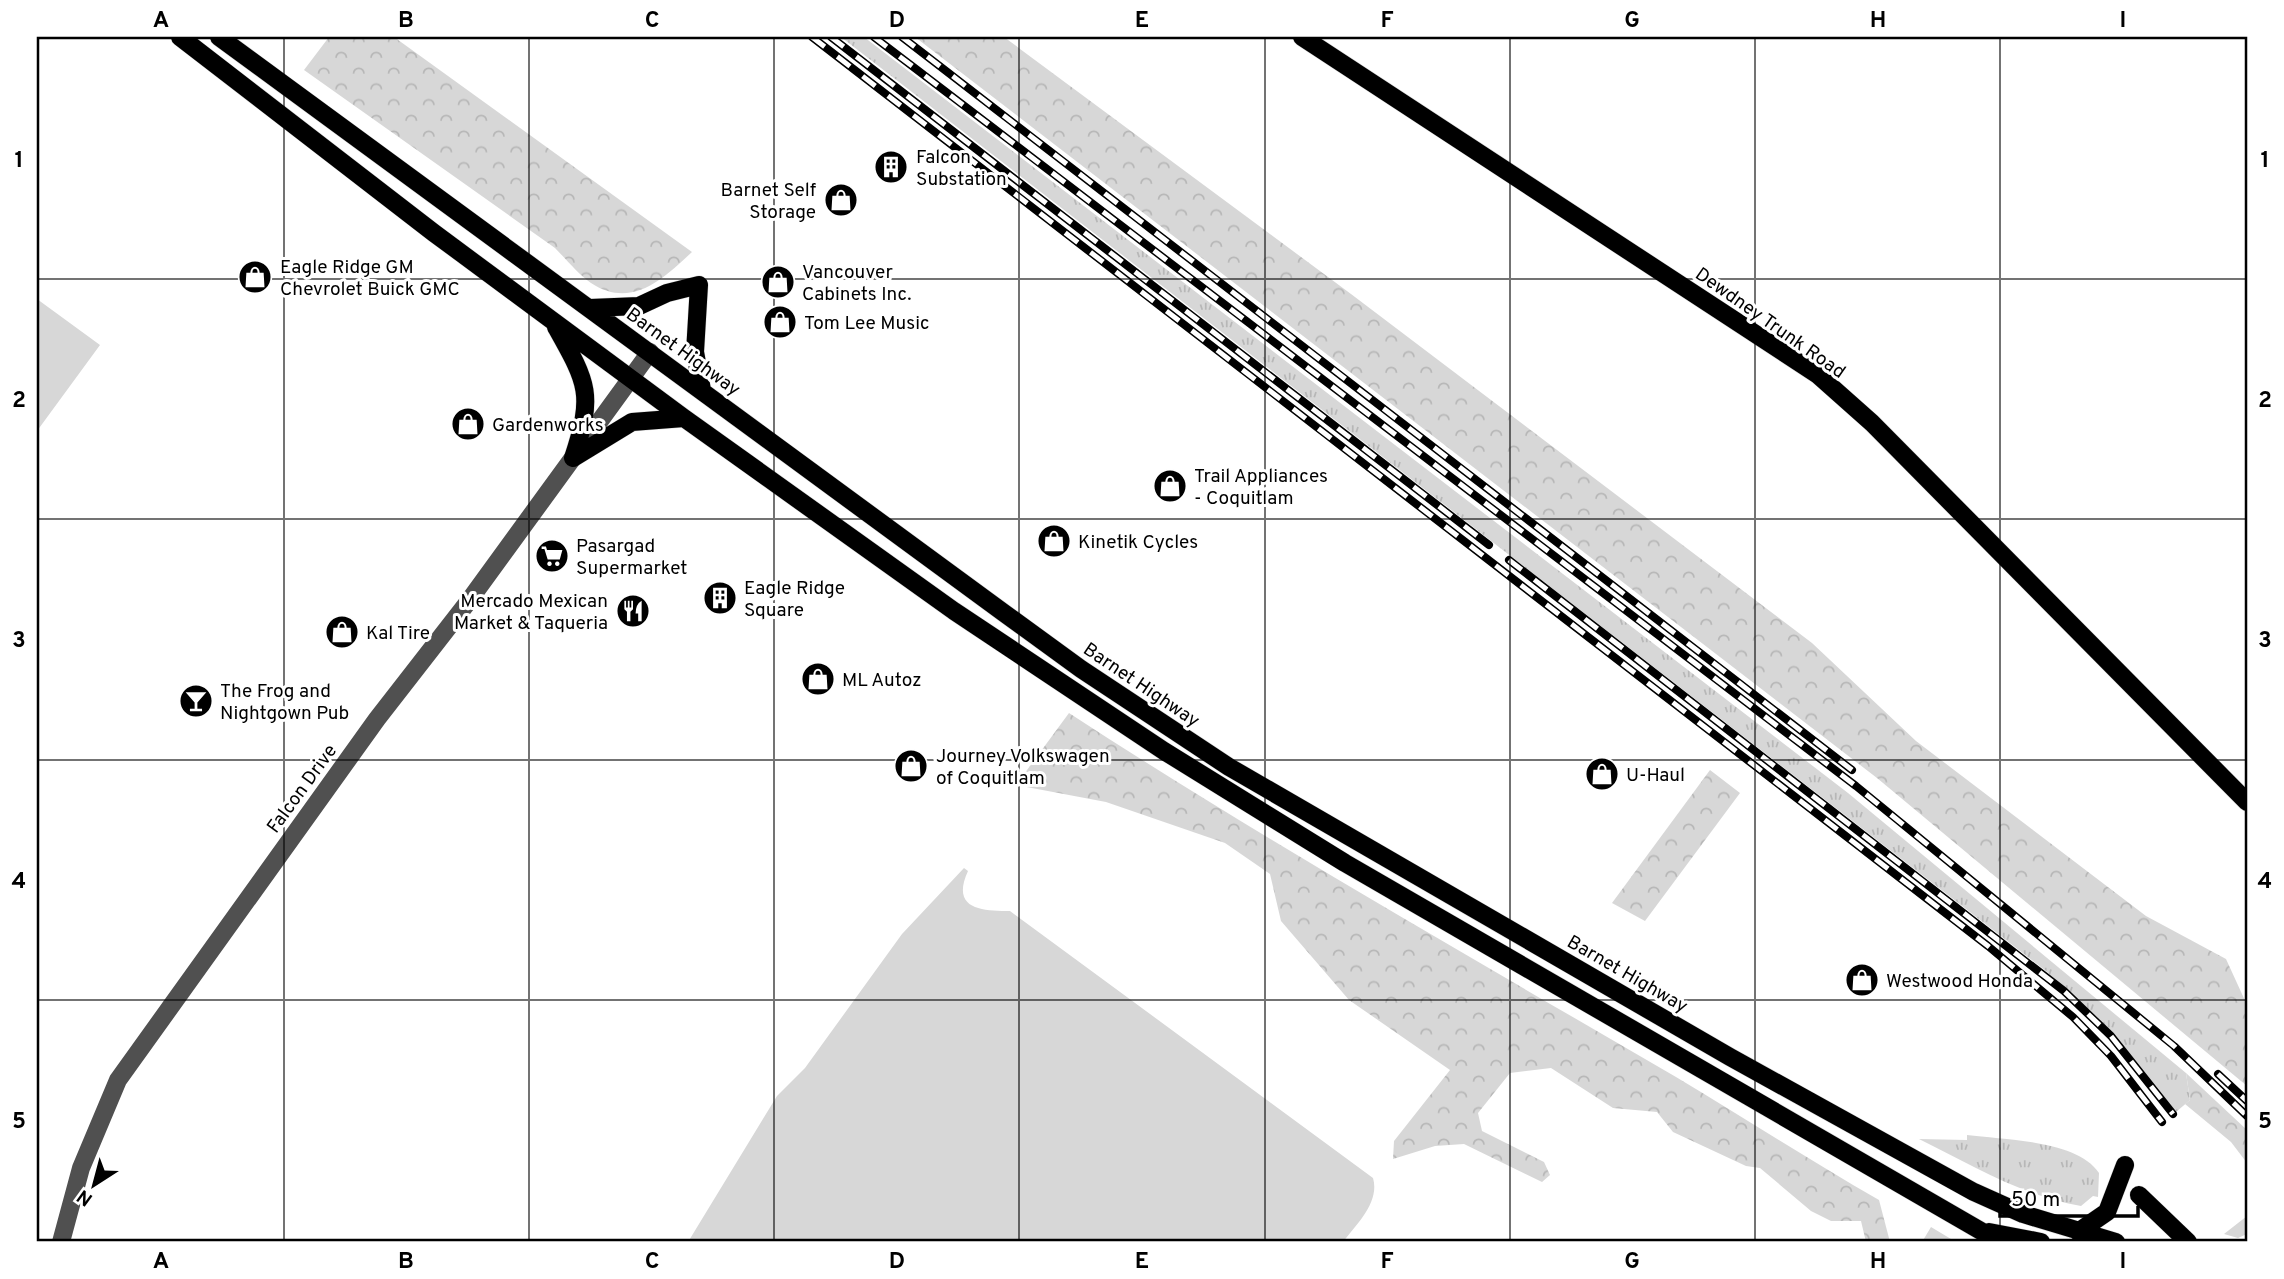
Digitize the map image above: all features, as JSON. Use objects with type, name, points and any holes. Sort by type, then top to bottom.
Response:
[{"type":"main road","points":[[180,37],[684,418],[954,611],[1239,799],[2000,1242]]},
{"type":"main road","name":"Barnet Highway","points":[[219,37],[1081,669],[1229,766],[1927,1168],[2023,1214],[2116,1242]]},
{"type":"main road","name":"Dewdney Trunk Road","points":[[1302,37],[1818,375],[1872,423],[2247,802]]},
{"type":"main road","points":[[590,308],[639,306],[667,293],[699,285],[695,352],[702,390]]},
{"type":"main road","points":[[552,320],[586,386],[586,420],[573,458]]},
{"type":"main road","points":[[573,458],[632,422],[684,418]]},
{"type":"main road","points":[[2078,1232],[2107,1212],[2124,1165]]},
{"type":"main road","points":[[2139,1195],[2188,1242]]},
{"type":"main road","points":[[1979,1230],[2041,1242]]},
{"type":"street","name":"Falcon Drive","points":[[61,1242],[81,1168],[118,1080],[368,730],[468,602],[650,352]]},
{"type":"green space","points":[[329,37],[394,37],[692,252],[659,280],[634,292],[620,293],[591,283],[555,248],[304,70]]},
{"type":"green space","points":[[841,37],[864,37],[1848,793],[2186,1073],[2190,1100],[2176,1112],[2127,1052],[2046,971]]},
{"type":"green space","points":[[915,37],[1004,37],[1351,294],[1812,643],[1916,741],[2146,916],[2226,959],[2247,1005],[2247,1086],[1877,778]]},
{"type":"green space","points":[[37,299],[100,345],[37,431]]},
{"type":"green space","points":[[1069,713],[1294,853],[1676,1077],[1879,1200],[1890,1242],[1866,1242],[1861,1221],[1831,1221],[1811,1211],[1760,1168],[1746,1166],[1673,1132],[1657,1112],[1613,1108],[1551,1068],[1510,1073],[1478,1113],[1482,1131],[1544,1162],[1550,1175],[1542,1182],[1464,1144],[1435,1146],[1393,1159],[1394,1141],[1450,1070],[1349,1000],[1281,921],[1270,874],[1225,843],[1106,802],[1016,785]]},
{"type":"green space","points":[[1710,770],[1740,793],[1645,921],[1612,903]]},
{"type":"green space","points":[[964,868],[968,871],[963,894],[972,906],[1010,911],[1373,1178],[1370,1204],[1343,1242],[688,1242],[777,1096],[805,1068],[902,934]]},
{"type":"green space","points":[[2186,1073],[2247,1130],[2247,1163],[2231,1142],[2185,1104],[2190,1100]]},
{"type":"green space","points":[[1967,1135],[2039,1144],[2074,1154],[2089,1162],[2099,1173],[2098,1197],[2093,1196],[2081,1206],[2038,1195],[1919,1139],[1967,1140]]},
{"type":"green space","points":[[2247,1216],[2247,1234],[2238,1238],[2224,1234]]},
{"type":"green space","points":[[1931,1227],[1956,1242],[1922,1242]]},
{"type":"railway","points":[[812,37],[1988,946],[2073,1017],[2111,1056],[2162,1122]]},
{"type":"railway","points":[[831,37],[1489,545]]},
{"type":"railway","points":[[874,37],[1856,786],[2174,1046],[2247,1116]]},
{"type":"railway","points":[[902,37],[1852,770]]},
{"type":"railway","points":[[1509,560],[2064,991],[2111,1036],[2173,1114]]},
{"type":"railway","points":[[2218,1074],[2247,1101]]},
{"type":"place","name":"Falcon Substation","points":[[891,167]]},
{"type":"place","name":"Barnet Self Storage","points":[[841,200]]},
{"type":"place","name":"Eagle Ridge GM Chevrolet Buick GMC","points":[[255,277]]},
{"type":"place","name":"Vancouver Cabinets Inc.","points":[[778,282]]},
{"type":"place","name":"Tom Lee Music","points":[[780,322]]},
{"type":"place","name":"Gardenworks","points":[[468,424]]},
{"type":"place","name":"Trail Appliances - Coquitlam","points":[[1170,486]]},
{"type":"place","name":"Kinetik Cycles","points":[[1054,541]]},
{"type":"place","name":"Pasargad Supermarket","points":[[552,556]]},
{"type":"place","name":"Eagle Ridge Square","points":[[720,598]]},
{"type":"place","name":"Mercado Mexican Market & Taqueria","points":[[633,611]]},
{"type":"place","name":"Kal Tire","points":[[342,632]]},
{"type":"place","name":"ML Autoz","points":[[818,679]]},
{"type":"place","name":"The Frog and Nightgown Pub","points":[[196,701]]},
{"type":"place","name":"Journey Volkswagen of Coquitlam","points":[[911,766]]},
{"type":"place","name":"U-Haul","points":[[1602,774]]},
{"type":"place","name":"Westwood Honda","points":[[1862,980]]}]
